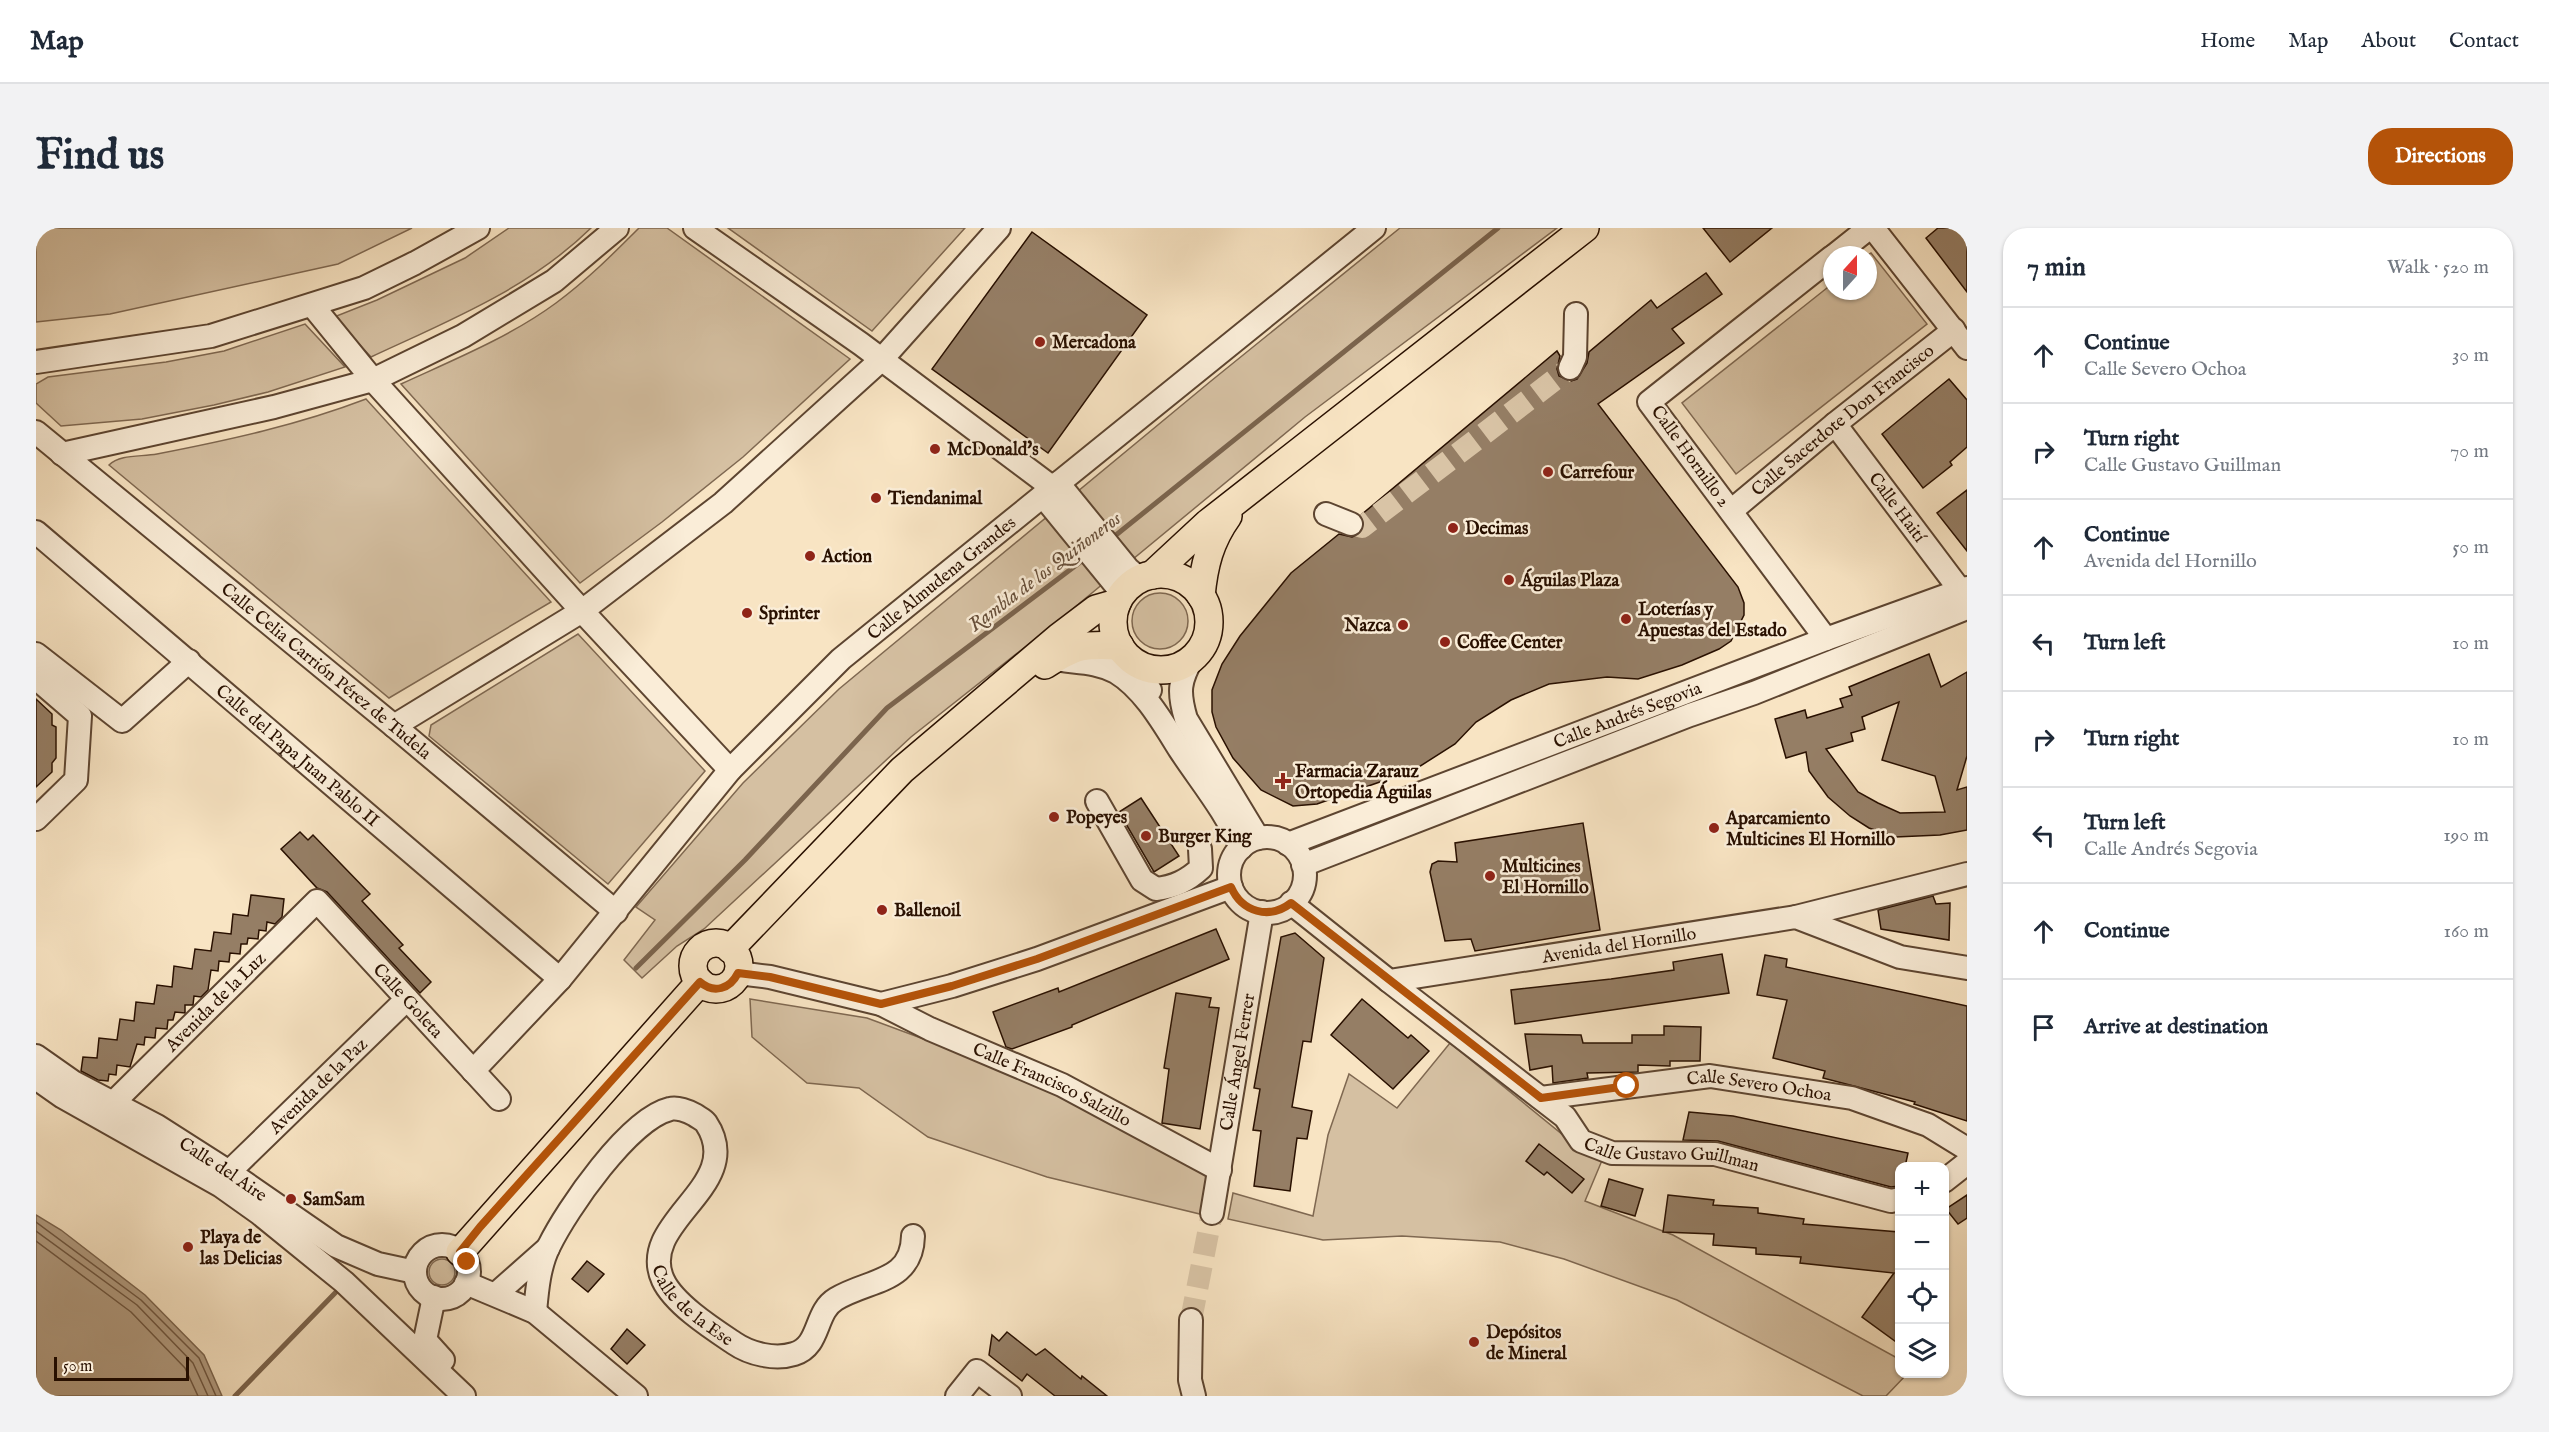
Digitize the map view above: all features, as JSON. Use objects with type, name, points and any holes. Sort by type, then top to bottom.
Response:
[{"type":"main road","points":[[1124,652],[1113,627],[1133,588],[1208,523],[1585,228]]},
{"type":"main road","points":[[1201,596],[1207,555],[1217,532],[1239,501]]},
{"type":"main road","points":[[734,961],[723,945],[713,944],[699,952],[694,967],[700,982],[709,988],[722,988],[732,982],[734,961],[902,770],[977,706],[1045,648],[1096,609],[1133,588],[1166,574],[1179,578],[1192,586],[1201,596],[1208,614],[1208,630],[1201,649],[1178,666],[1162,669],[1146,667],[1124,652],[1087,645],[1076,647],[977,706]]},
{"type":"main road","points":[[460,1252],[700,982]]},
{"type":"street","points":[[36,362],[212,336],[364,288],[415,264],[478,228]]},
{"type":"street","points":[[62,454],[274,407],[373,380],[463,336],[554,281],[617,228]]},
{"type":"street","points":[[694,228],[882,359],[1051,489],[1102,552],[1128,569],[1133,588]]},
{"type":"street","points":[[394,726],[582,611],[723,503],[882,359],[999,228]]},
{"type":"street","name":"Calle Almudena Grandes","points":[[473,1071],[560,979],[730,770],[841,659],[1374,228]]},
{"type":"street","points":[[1871,228],[1960,339]]},
{"type":"street","name":"Calle Hornillo 2","points":[[1847,246],[1871,228]]},
{"type":"street","name":"Calle Hornillo 2","points":[[1823,264],[1649,402],[1826,639]]},
{"type":"street","points":[[312,305],[373,380],[582,611],[730,770]]},
{"type":"street","points":[[1569,368],[1575,357],[1576,314]]},
{"type":"street","name":"Calle Sacerdote Don Francisco","points":[[1731,511],[1835,424],[1960,339]]},
{"type":"street","name":"Calle Haití","points":[[1835,424],[1965,595]]},
{"type":"street","name":"Calle Celia Carrión Pérez de Tudela","points":[[36,432],[616,912]]},
{"type":"street","points":[[1326,514],[1351,524]]},
{"type":"street","name":"Calle del Papa Juan Pablo II","points":[[36,532],[560,979]]},
{"type":"street","name":"Calle Andrés Segovia","points":[[1288,844],[1826,639],[1965,595]]},
{"type":"street","name":"Calle Andrés Segovia","points":[[1303,865],[1690,715],[1754,693],[1965,595]]},
{"type":"street","points":[[1124,652],[1166,715],[1166,726]]},
{"type":"street","points":[[36,654],[122,721],[189,661]]},
{"type":"street","points":[[1193,657],[1182,675],[1180,697],[1186,719],[1250,843]]},
{"type":"street","points":[[1054,659],[1072,663],[1084,661],[1115,672],[1128,681],[1166,726],[1232,826],[1250,843]]},
{"type":"street","points":[[36,678],[80,716],[76,780],[36,819]]},
{"type":"street","points":[[1097,801],[1142,880],[1156,889],[1171,887],[1188,879],[1201,868],[1200,849]]},
{"type":"street","points":[[1273,838],[1288,844],[1297,853],[1303,865],[1302,888],[1291,903],[1279,910],[1262,912],[1243,904],[1231,887],[1230,865],[1250,843],[1273,838]]},
{"type":"street","name":"Avenida del Hornillo","points":[[1389,981],[1796,916],[1967,874]]},
{"type":"street","points":[[734,961],[770,977],[881,1004],[952,986],[1037,959],[1231,887]]},
{"type":"street","name":"Calle Goleta","points":[[317,901],[499,1099]]},
{"type":"street","name":"Avenida de la Luz","points":[[113,1103],[317,901]]},
{"type":"street","points":[[1291,903],[1389,981]]},
{"type":"street","name":"Calle Ángel Ferrer","points":[[1212,1213],[1262,912]]},
{"type":"street","points":[[1796,916],[1900,957],[1967,968]]},
{"type":"street","name":"Calle Gustavo Guillman","points":[[1389,981],[1566,1117],[1581,1141],[1612,1153],[1715,1154],[1891,1201],[1895,1200]]},
{"type":"street","name":"Avenida de la Paz","points":[[228,1172],[407,999]]},
{"type":"street","name":"Calle Francisco Salzillo","points":[[881,1004],[930,1029],[1062,1086],[1220,1170]]},
{"type":"street","name":"Calle del Aire","points":[[36,1056],[73,1082],[157,1126],[336,1246],[378,1264],[415,1272]]},
{"type":"street","name":"Calle Severo Ochoa","points":[[1541,1098],[1710,1076],[1852,1098],[1928,1125],[1967,1149]]},
{"type":"street","points":[[36,1078],[63,1097],[221,1186],[259,1212],[338,1276],[464,1396]]},
{"type":"street","name":"Calle de la Ese","points":[[536,1312],[538,1284],[548,1248],[565,1216],[584,1188],[632,1134],[655,1115],[671,1108],[689,1112],[704,1120],[713,1136],[717,1156],[710,1175],[666,1236],[660,1249],[658,1263],[663,1281],[676,1297],[701,1320],[736,1345],[758,1354],[779,1357],[796,1354],[808,1346],[817,1330],[821,1313],[829,1303],[848,1291],[896,1273],[907,1263],[912,1252],[913,1236]]},
{"type":"street","points":[[1949,1177],[1967,1163]]},
{"type":"street","points":[[447,1245],[460,1252],[468,1268],[466,1283],[460,1292],[450,1297],[434,1297],[420,1288],[415,1272],[418,1258],[430,1247],[447,1245]]},
{"type":"street","name":"Calle de la Ese","points":[[496,1294],[548,1248]]},
{"type":"street","points":[[466,1283],[536,1312],[636,1396]]},
{"type":"street","points":[[434,1297],[425,1340],[477,1396]]},
{"type":"street","points":[[1191,1320],[1190,1380],[1194,1396]]},
{"type":"street","points":[[957,1396],[977,1371],[1010,1396]]},
{"type":"shaded area","points":[[36,228],[412,228],[338,264],[110,314],[36,322]]},
{"type":"shaded area","points":[[509,228],[591,228],[541,269],[487,302],[371,357],[334,317],[377,300],[465,258]]},
{"type":"shaded area","points":[[639,228],[667,228],[850,359],[743,457],[662,522],[580,583],[401,384],[520,327],[589,276]]},
{"type":"shaded area","points":[[728,228],[965,228],[872,331]]},
{"type":"shaded area","points":[[1400,228],[1557,228],[1305,417],[1058,621],[911,737],[704,929],[677,946],[642,978],[624,960],[655,920],[636,907],[743,783],[839,689]]},
{"type":"shaded area","points":[[1877,261],[1927,324],[1736,474],[1682,403],[1823,291],[1823,300],[1877,300]]},
{"type":"shaded area","points":[[305,324],[345,367],[268,392],[142,419],[61,426],[36,403],[36,384],[48,377],[166,362],[224,351]]},
{"type":"shaded area","points":[[366,399],[551,602],[389,698],[109,465],[125,457],[157,454],[263,431],[315,417]]},
{"type":"shaded area","points":[[1160,593],[1171,595],[1180,601],[1186,610],[1188,621],[1186,632],[1180,641],[1171,647],[1160,649],[1149,647],[1140,641],[1134,632],[1132,621],[1134,610],[1140,601],[1149,595]]},
{"type":"shaded area","points":[[578,634],[705,771],[608,884],[429,736],[431,725]]},
{"type":"shaded area","points":[[750,999],[867,1018],[1002,1068],[1073,1099],[1212,1177],[1204,1215],[1047,1177],[928,1137],[859,1088],[807,1083],[752,1037]]},
{"type":"shaded area","points":[[1450,1043],[1584,1152],[1603,1158],[1585,1201],[1673,1235],[1895,1357],[1895,1378],[1903,1378],[1886,1396],[1863,1396],[1677,1300],[1564,1259],[1500,1242],[1402,1236],[1323,1240],[1228,1219],[1233,1193],[1313,1216],[1328,1135],[1349,1074],[1397,1108]]},
{"type":"shaded area","points":[[442,1259],[451,1263],[455,1272],[451,1281],[442,1285],[433,1281],[429,1272],[433,1263]]},
{"type":"water","points":[[36,1215],[61,1230],[145,1295],[204,1355],[222,1396],[36,1396]]},
{"type":"building","points":[[1703,228],[1772,228],[1730,262]]},
{"type":"building","points":[[1938,228],[1967,228],[1967,292],[1926,238]]},
{"type":"building","name":"Mercadona","points":[[1032,232],[1147,315],[1048,453],[932,369]]},
{"type":"building","name":"Águilas Plaza","points":[[1706,273],[1722,294],[1672,329],[1684,343],[1598,404],[1738,587],[1744,603],[1744,615],[1731,641],[1719,649],[1682,665],[1638,679],[1607,677],[1549,684],[1511,700],[1476,722],[1455,744],[1414,770],[1317,804],[1293,806],[1261,790],[1233,758],[1216,727],[1212,712],[1212,690],[1222,664],[1240,636],[1291,573],[1339,534],[1352,537],[1360,534],[1364,523],[1361,515],[1557,351],[1560,356],[1557,369],[1559,376],[1571,381],[1577,379],[1587,363],[1589,352],[1651,300],[1657,308]]},
{"type":"building","points":[[1949,379],[1967,400],[1967,447],[1950,462],[1952,465],[1923,488],[1882,434]]},
{"type":"building","points":[[1967,490],[1967,551],[1937,513]]},
{"type":"building","points":[[1929,654],[1941,687],[1967,672],[1967,756],[1957,790],[1967,787],[1967,830],[1940,835],[1895,837],[1869,828],[1850,816],[1828,797],[1809,771],[1806,752],[1786,758],[1775,719],[1805,710],[1807,718],[1843,707],[1840,699],[1852,695],[1849,687]],"holes":[[[1899,702],[1882,760],[1935,776],[1945,812],[1900,813],[1878,803],[1858,792],[1826,749],[1853,741],[1851,733],[1865,729],[1862,717]]]},
{"type":"building","points":[[36,699],[52,714],[52,725],[56,727],[56,758],[52,763],[52,772],[36,787]]},
{"type":"building","name":"Burger King","points":[[1141,798],[1179,856],[1154,872],[1119,812]]},
{"type":"building","points":[[1583,823],[1600,930],[1475,951],[1471,939],[1445,941],[1430,872],[1432,864],[1438,861],[1457,862],[1455,843]]},
{"type":"building","points":[[300,832],[308,840],[313,835],[370,894],[362,901],[403,945],[399,948],[431,982],[420,993],[327,892],[317,888],[281,849]]},
{"type":"building","points":[[251,895],[284,899],[282,917],[275,924],[267,922],[266,931],[259,930],[258,939],[248,938],[247,944],[241,944],[240,954],[230,953],[229,962],[219,961],[218,971],[211,970],[208,990],[201,997],[194,996],[193,1005],[185,1005],[185,1013],[175,1012],[173,1020],[168,1020],[167,1029],[156,1028],[155,1038],[145,1037],[144,1045],[137,1044],[130,1067],[117,1065],[116,1075],[109,1074],[108,1081],[98,1080],[81,1071],[83,1057],[97,1058],[99,1038],[117,1040],[120,1019],[134,1021],[136,1002],[154,1004],[157,985],[172,987],[174,966],[192,969],[195,949],[211,951],[214,932],[231,934],[233,914],[248,916]]},
{"type":"building","points":[[1933,896],[1936,904],[1950,903],[1949,940],[1881,929],[1878,910]]},
{"type":"building","points":[[1216,929],[1229,959],[1072,1025],[1072,1027],[1012,1049],[1006,1047],[993,1012],[1058,988],[1059,992]]},
{"type":"building","points":[[1295,933],[1324,958],[1311,1042],[1303,1041],[1292,1107],[1312,1111],[1307,1139],[1297,1138],[1290,1191],[1254,1186],[1261,1131],[1253,1130],[1260,1089],[1254,1088],[1281,937]]},
{"type":"building","points":[[1722,954],[1729,993],[1515,1024],[1511,990],[1674,970],[1673,962]]},
{"type":"building","points":[[1765,955],[1787,959],[1786,967],[1967,1006],[1967,1121],[1914,1104],[1915,1102],[1823,1078],[1825,1071],[1773,1058],[1787,1000],[1757,995]]},
{"type":"building","points":[[1176,993],[1211,998],[1209,1007],[1219,1008],[1200,1129],[1162,1123],[1169,1069],[1164,1068]]},
{"type":"building","points":[[1362,999],[1408,1038],[1411,1035],[1429,1051],[1393,1089],[1331,1035]]},
{"type":"building","points":[[1664,1026],[1701,1027],[1700,1061],[1670,1061],[1670,1066],[1638,1065],[1638,1072],[1587,1073],[1588,1078],[1553,1083],[1552,1066],[1530,1070],[1525,1034],[1581,1035],[1583,1043],[1632,1043],[1632,1035],[1664,1035]]},
{"type":"building","points":[[1689,1112],[1733,1116],[1908,1153],[1906,1162],[1895,1162],[1895,1186],[1891,1187],[1718,1141],[1683,1140]]},
{"type":"building","points":[[1539,1144],[1584,1179],[1572,1193],[1547,1172],[1544,1175],[1526,1161]]},
{"type":"building","points":[[1609,1179],[1643,1189],[1635,1216],[1601,1206]]},
{"type":"building","points":[[1668,1195],[1714,1200],[1713,1205],[1758,1208],[1758,1213],[1804,1219],[1803,1224],[1895,1232],[1895,1341],[1862,1317],[1894,1273],[1800,1263],[1801,1257],[1756,1254],[1756,1248],[1713,1245],[1714,1234],[1663,1232]]},
{"type":"building","points":[[1967,1195],[1967,1218],[1958,1224],[1949,1213],[1949,1207]]},
{"type":"building","points":[[587,1261],[604,1274],[588,1292],[572,1279]]},
{"type":"building","points":[[627,1329],[645,1345],[627,1364],[611,1349]]},
{"type":"building","points":[[1007,1332],[1036,1355],[1045,1349],[1081,1379],[1082,1376],[1107,1396],[1055,1396],[1027,1374],[1022,1381],[989,1355],[992,1335],[999,1341]]},
{"type":"waterway","name":"Rambla de los Quiñoneros","points":[[1111,539],[1498,228]]},
{"type":"waterway","name":"Rambla de los Quiñoneros","points":[[636,968],[745,860],[887,708],[1087,557]]},
{"type":"waterway","points":[[235,1396],[337,1291]]},
{"type":"tunnel","points":[[1351,524],[1362,527],[1570,368]]},
{"type":"tunnel","points":[[1191,1320],[1212,1213]]},
{"type":"place","name":"Mercadona","points":[[1040,342]]},
{"type":"place","name":"McDonald's","points":[[935,449]]},
{"type":"place","name":"Carrefour","points":[[1548,472]]},
{"type":"place","name":"Tiendanimal","points":[[876,498]]},
{"type":"place","name":"Decimas","points":[[1453,528]]},
{"type":"place","name":"Action","points":[[810,556]]},
{"type":"place","name":"Águilas Plaza","points":[[1509,580]]},
{"type":"place","name":"Sprinter","points":[[747,613]]},
{"type":"place","name":"Loterías y Apuestas del Estado","points":[[1626,619]]},
{"type":"place","name":"Nazca","points":[[1403,625]]},
{"type":"place","name":"Coffee Center","points":[[1445,642]]},
{"type":"place","name":"Farmacia Zarauz Ortopedia Águilas","points":[[1283,781]]},
{"type":"place","name":"Popeyes","points":[[1054,817]]},
{"type":"place","name":"Aparcamiento Multicines El Hornillo","points":[[1714,828]]},
{"type":"place","name":"Burger King","points":[[1146,836]]},
{"type":"place","name":"Multicines El Hornillo","points":[[1490,876]]},
{"type":"place","name":"Ballenoil","points":[[882,910]]},
{"type":"place","name":"SamSam","points":[[291,1199]]},
{"type":"place","name":"Playa de las Delicias","points":[[188,1247]]},
{"type":"place","name":"Depósitos de Mineral","points":[[1474,1342]]},
{"type":"route","points":[[467,1262],[460,1252],[480,1227],[700,982],[709,988],[722,988],[732,982],[738,973],[770,977],[881,1004],[952,986],[1037,959],[1231,887],[1247,908],[1255,911],[1274,912],[1291,903],[1541,1098],[1627,1086]]}]
